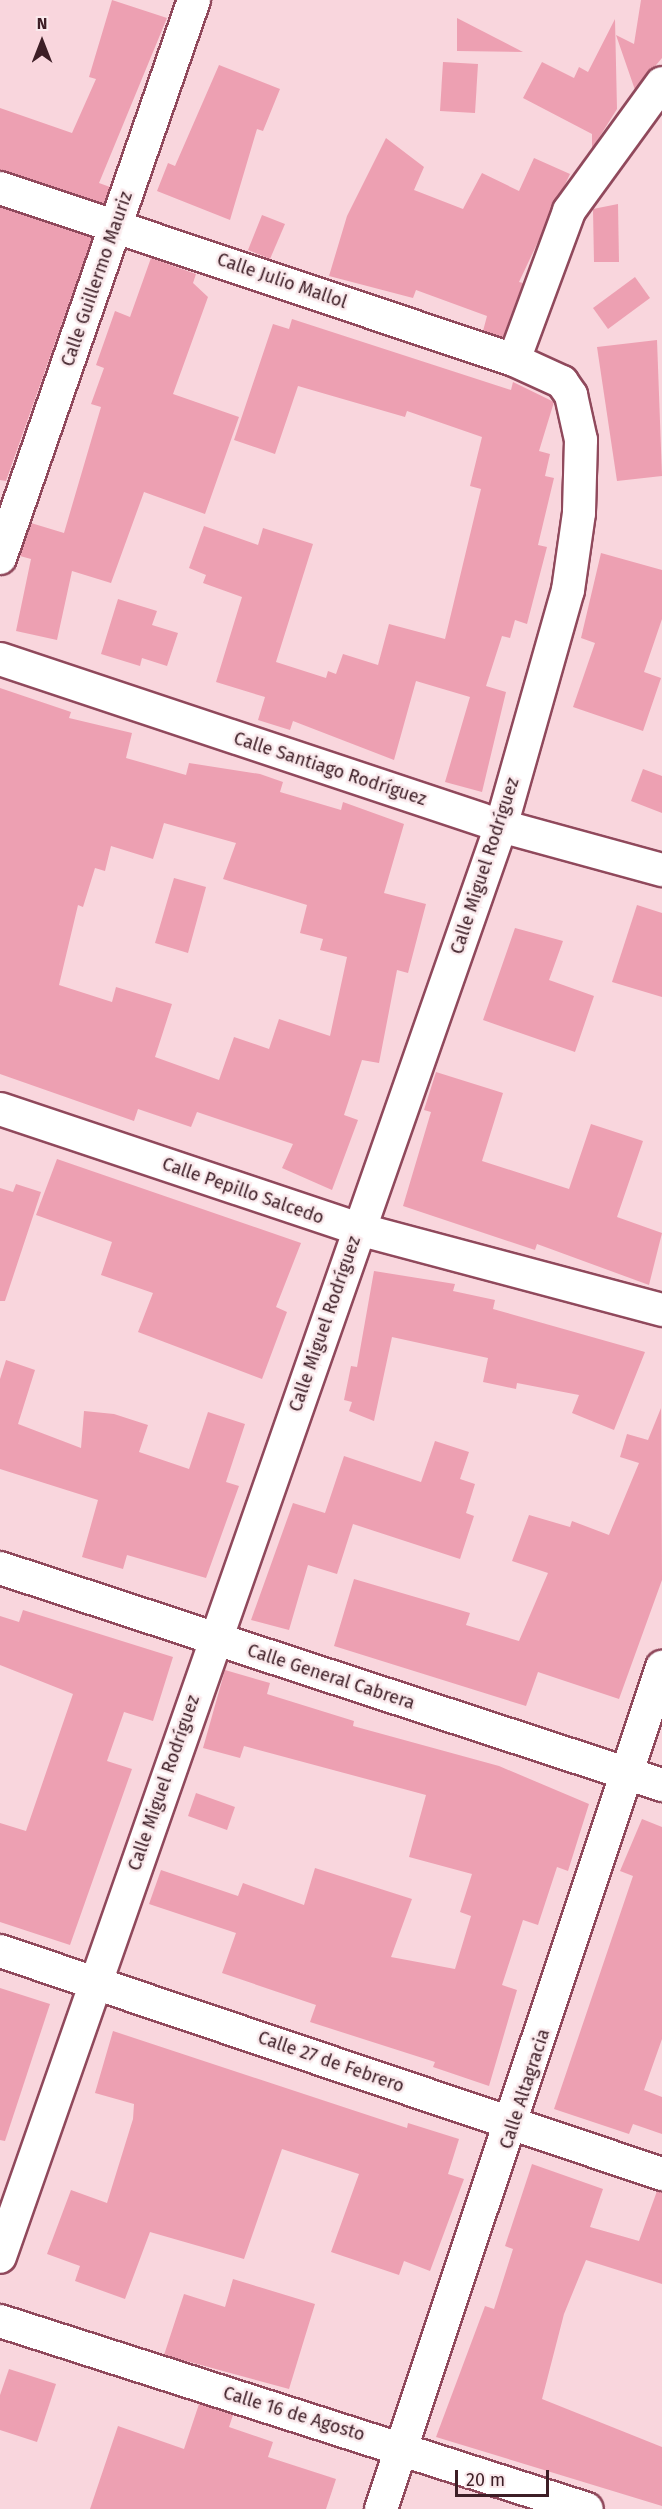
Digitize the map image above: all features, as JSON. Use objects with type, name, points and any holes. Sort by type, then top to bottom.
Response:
[{"type":"street","name":"Calle Guillermo Mauriz","points":[[0,558],[194,0]]},
{"type":"street","points":[[514,360],[569,211],[662,83]]},
{"type":"street","name":"Calle Julio Mallol","points":[[0,188],[514,360],[562,382]]},
{"type":"street","name":"Calle Miguel Rodríguez","points":[[0,2257],[214,1639],[501,826],[574,549],[580,440],[571,395],[562,382]]},
{"type":"street","name":"Calle Santiago Rodríguez","points":[[0,659],[501,826],[662,870]]},
{"type":"street","name":"Calle Pepillo Salcedo","points":[[0,1109],[358,1229],[662,1310]]},
{"type":"street","name":"Calle General Cabrera","points":[[0,1568],[662,1785]]},
{"type":"street","name":"Calle Altagracia","points":[[381,2509],[514,2124],[662,1667]]},
{"type":"street","name":"Calle 27 de Febrero","points":[[0,1951],[662,2174]]},
{"type":"street","name":"Calle 16 de Agosto","points":[[0,2321],[403,2448],[587,2509]]},
{"type":"building","points":[[112,0],[167,18],[99,183],[110,187],[104,204],[0,171],[0,108],[72,133],[96,79],[89,77]]},
{"type":"building","points":[[641,0],[662,0],[662,58],[635,90],[616,35],[634,44]]},
{"type":"building","points":[[457,18],[523,52],[457,51]]},
{"type":"building","points":[[615,19],[617,109],[592,149],[592,134],[523,98],[542,62],[574,78],[579,67],[588,72]]},
{"type":"building","points":[[443,62],[478,64],[475,113],[440,111]]},
{"type":"building","points":[[219,65],[280,89],[263,131],[257,129],[230,220],[157,191],[168,163],[175,166]]},
{"type":"building","points":[[386,138],[424,167],[414,190],[463,209],[482,173],[519,191],[534,158],[570,174],[519,282],[523,283],[503,337],[483,331],[487,316],[416,290],[413,298],[329,276],[347,216]]},
{"type":"building","points":[[618,204],[619,262],[594,262],[593,209]]},
{"type":"building","points":[[0,207],[92,238],[6,481],[0,480]]},
{"type":"building","points":[[262,215],[285,224],[270,259],[248,250]]},
{"type":"building","points":[[151,258],[196,274],[193,283],[208,297],[173,394],[239,417],[205,514],[144,492],[111,583],[72,571],[57,640],[16,631],[31,559],[20,556],[31,523],[64,533],[101,407],[91,404],[104,368],[96,365],[115,311],[130,317]]},
{"type":"building","points":[[635,277],[650,298],[608,329],[593,308]]},
{"type":"building","points":[[292,319],[511,390],[513,382],[554,402],[539,451],[550,454],[545,476],[554,478],[538,545],[547,547],[527,624],[515,620],[510,638],[502,636],[486,686],[506,692],[482,792],[445,782],[470,697],[416,681],[394,760],[293,721],[290,730],[258,720],[265,697],[216,682],[242,597],[203,583],[206,575],[189,568],[204,526],[258,545],[263,528],[313,544],[276,662],[326,678],[328,671],[336,674],[343,654],[378,665],[389,624],[445,639],[481,489],[470,486],[482,437],[407,411],[405,417],[298,386],[275,454],[234,440],[273,324],[289,329]]},
{"type":"building","points":[[657,340],[662,476],[617,481],[597,347]]},
{"type":"building","points":[[601,553],[662,570],[662,619],[644,672],[661,678],[643,731],[573,707],[595,643],[581,638]]},
{"type":"building","points":[[118,599],[157,611],[152,625],[178,633],[167,666],[142,658],[140,666],[101,654]]},
{"type":"building","points":[[0,688],[71,712],[69,718],[132,733],[126,758],[186,775],[189,763],[260,774],[283,782],[280,792],[341,810],[343,802],[404,824],[384,893],[426,904],[408,973],[397,970],[379,1063],[362,1060],[344,1115],[358,1120],[332,1190],[282,1168],[293,1144],[197,1112],[191,1127],[138,1109],[134,1121],[0,1074]],"holes":[[[164,823],[236,843],[223,879],[307,905],[300,933],[323,939],[320,950],[347,957],[330,1036],[279,1019],[269,1049],[234,1037],[219,1080],[155,1057],[172,1004],[116,987],[112,1002],[59,985],[78,905],[83,907],[95,868],[105,871],[111,846],[153,859]]]},
{"type":"building","points":[[643,769],[662,776],[662,813],[631,801]]},
{"type":"building","points":[[174,878],[206,887],[188,953],[155,943]]},
{"type":"building","points":[[637,905],[662,913],[662,997],[612,982]]},
{"type":"building","points":[[515,928],[563,941],[549,980],[594,996],[575,1052],[483,1020]]},
{"type":"building","points":[[436,1072],[503,1093],[482,1161],[569,1189],[591,1124],[643,1141],[617,1217],[662,1233],[649,1285],[537,1244],[535,1250],[403,1206],[431,1112],[424,1110]]},
{"type":"building","points":[[57,1159],[301,1243],[276,1307],[287,1312],[262,1379],[138,1332],[153,1293],[101,1275],[112,1242],[36,1215]]},
{"type":"building","points":[[16,1184],[41,1192],[5,1301],[0,1301],[0,1188],[13,1192]]},
{"type":"building","points":[[374,1271],[455,1284],[453,1291],[495,1300],[493,1309],[645,1352],[614,1430],[572,1413],[579,1395],[517,1383],[516,1389],[483,1382],[488,1358],[392,1337],[374,1421],[349,1411],[352,1402],[344,1400],[351,1366],[357,1367]]},
{"type":"building","points":[[6,1360],[35,1370],[18,1424],[81,1448],[84,1411],[114,1414],[148,1425],[139,1452],[189,1469],[208,1412],[245,1424],[226,1482],[239,1486],[206,1578],[127,1555],[123,1569],[82,1557],[98,1500],[0,1469],[0,1379]]},
{"type":"building","points":[[661,1408],[662,1580],[619,1699],[538,1672],[526,1706],[334,1646],[354,1579],[470,1613],[466,1625],[519,1641],[548,1573],[512,1561],[529,1515],[570,1527],[572,1521],[609,1535],[639,1463],[620,1457],[627,1434],[648,1440]]},
{"type":"building","points":[[435,1441],[469,1452],[460,1479],[475,1484],[466,1513],[474,1516],[460,1559],[353,1524],[337,1574],[308,1565],[289,1630],[251,1620],[293,1503],[325,1513],[344,1456],[421,1482]]},
{"type":"building","points":[[23,1610],[173,1657],[153,1721],[124,1712],[107,1761],[132,1769],[70,1945],[0,1922],[0,1823],[26,1831],[73,1694],[0,1665],[0,1616],[19,1622]]},
{"type":"building","points":[[225,1670],[270,1683],[267,1694],[354,1721],[353,1726],[499,1766],[589,1804],[568,1871],[557,1867],[538,1925],[523,1920],[502,1985],[517,1990],[489,2086],[433,2067],[435,2062],[310,2022],[316,2005],[222,1973],[236,1933],[149,1904],[161,1870],[238,1896],[243,1883],[304,1905],[315,1868],[412,1899],[391,1957],[455,1969],[471,1916],[460,1912],[472,1874],[409,1857],[426,1795],[244,1746],[240,1758],[203,1748]]},
{"type":"building","points":[[196,1793],[235,1807],[227,1830],[188,1816]]},
{"type":"building","points":[[642,1819],[662,1827],[662,2039],[644,2090],[662,2097],[662,2134],[633,2124],[629,2134],[554,2109],[633,1876],[620,1871]]},
{"type":"building","points":[[0,1988],[50,2004],[5,2141],[0,2140]]},
{"type":"building","points":[[113,2031],[407,2128],[408,2123],[459,2139],[448,2174],[464,2179],[430,2271],[404,2261],[399,2275],[331,2252],[359,2174],[282,2149],[244,2259],[150,2232],[125,2299],[75,2281],[80,2266],[47,2254],[71,2190],[107,2203],[133,2119],[134,2104],[95,2093]]},
{"type":"building","points":[[532,2164],[603,2189],[590,2227],[639,2241],[657,2191],[662,2192],[662,2284],[586,2260],[564,2314],[542,2399],[662,2447],[662,2506],[436,2437],[485,2306],[494,2309],[513,2249],[505,2246]]},
{"type":"building","points":[[233,2279],[315,2304],[289,2389],[164,2355],[184,2294],[225,2307]]},
{"type":"building","points":[[9,2369],[56,2384],[37,2442],[0,2430],[0,2395]]},
{"type":"building","points":[[199,2404],[233,2415],[229,2427],[273,2442],[268,2457],[336,2479],[326,2509],[90,2509],[118,2426],[184,2449]]}]
